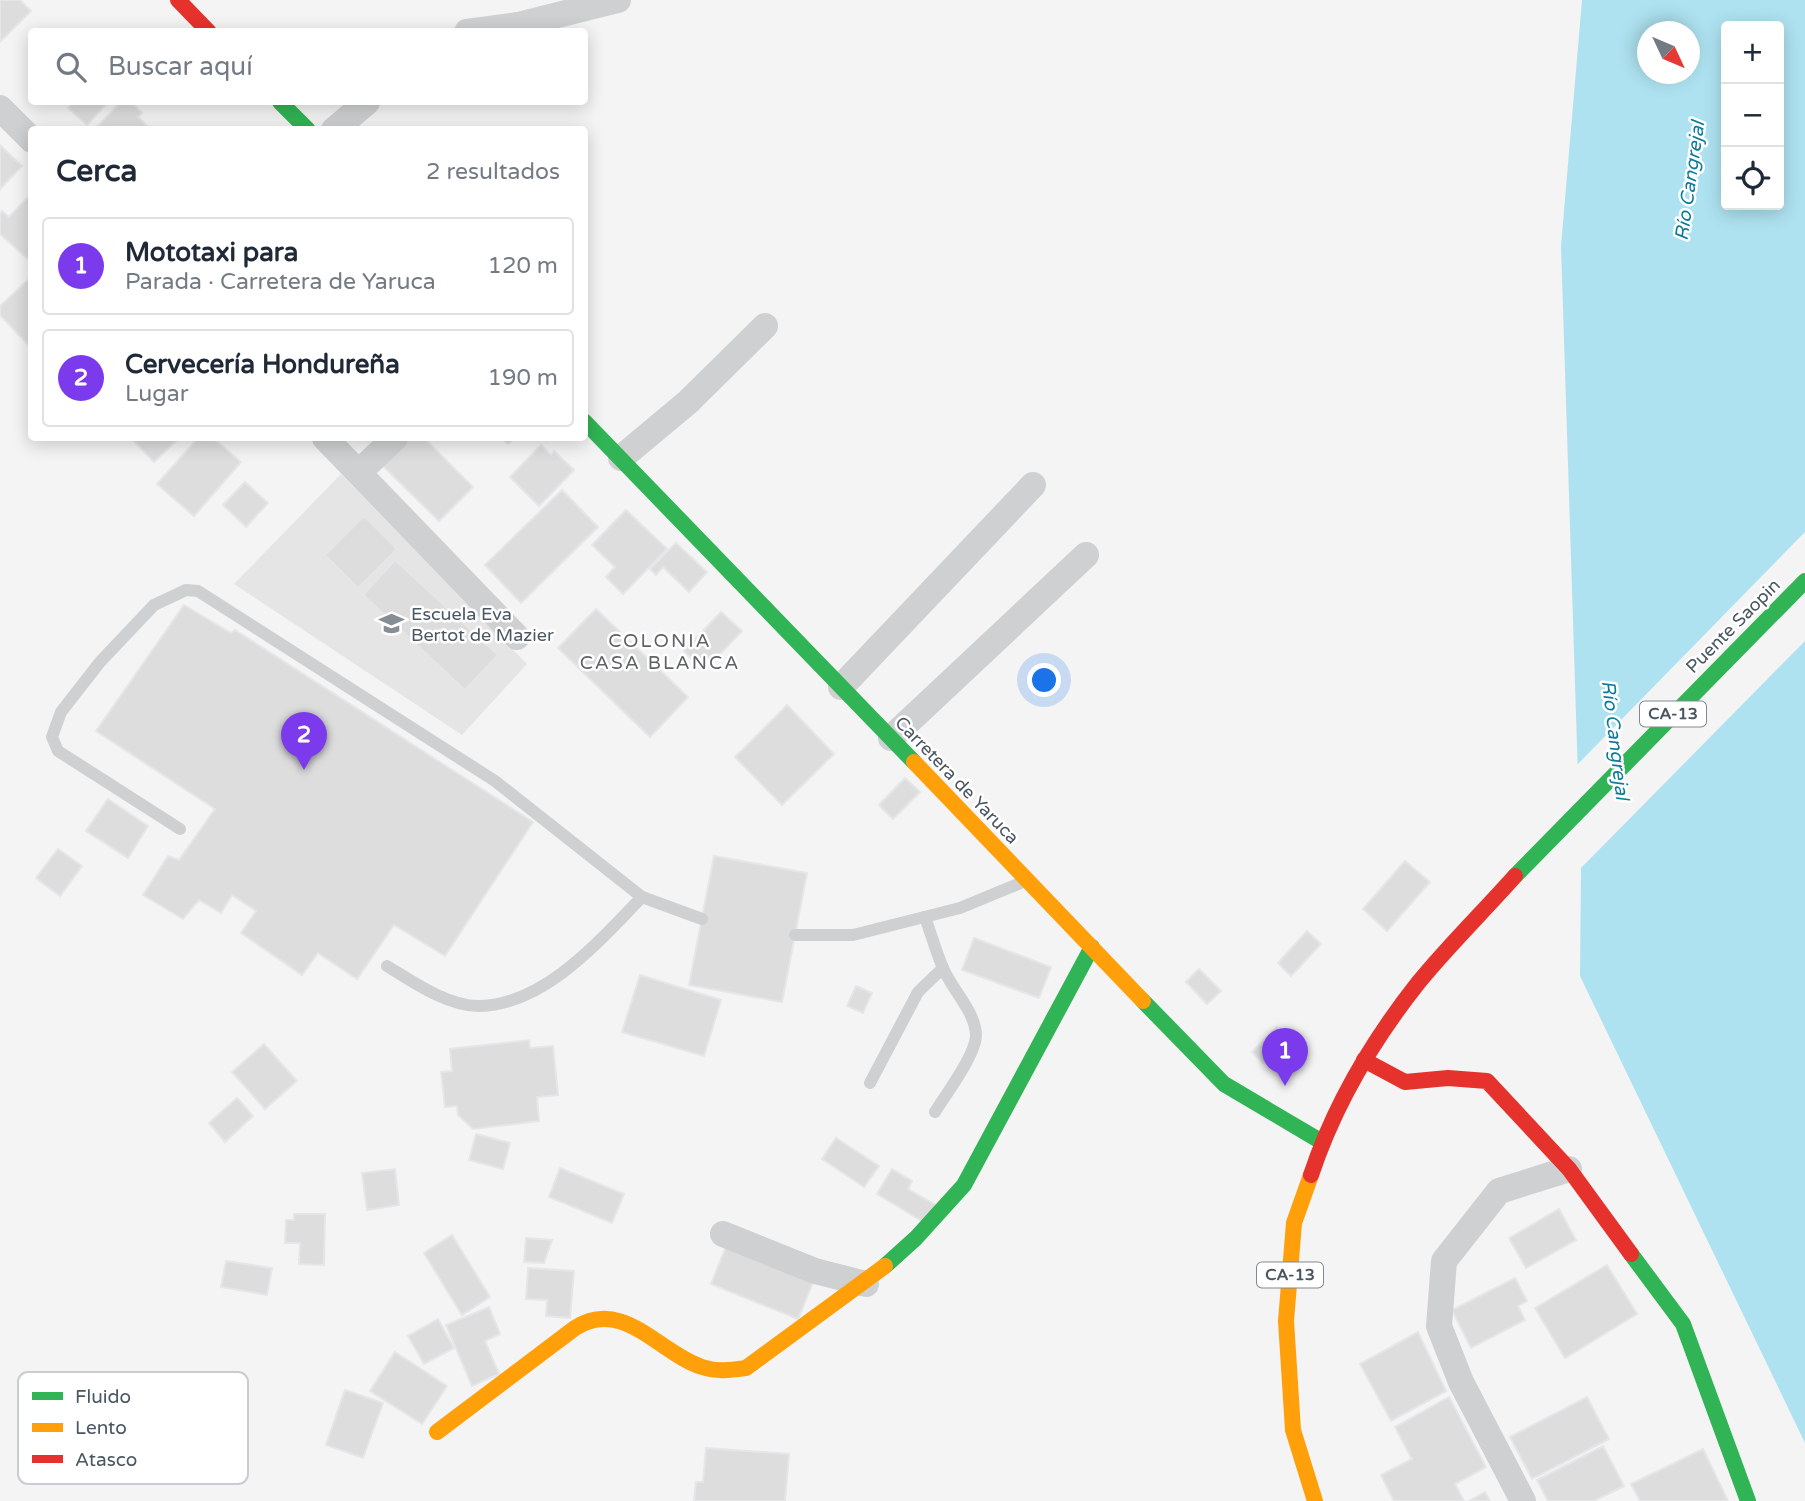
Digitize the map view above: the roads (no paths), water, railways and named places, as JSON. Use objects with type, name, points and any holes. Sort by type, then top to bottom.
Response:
[{"type":"street","points":[[178,0],[205,28]]},
{"type":"street","points":[[496,28],[618,0]]},
{"type":"street","points":[[283,105],[304,126]]},
{"type":"street","points":[[339,126],[363,105]]},
{"type":"street","points":[[0,108],[28,136]]},
{"type":"street","points":[[621,458],[688,402],[765,326]]},
{"type":"street","name":"Carretera de Yaruca","points":[[588,425],[1224,1084],[1322,1142]]},
{"type":"street","points":[[328,441],[517,637]]},
{"type":"street","points":[[359,472],[391,441]]},
{"type":"street","points":[[842,687],[1033,485]]},
{"type":"street","points":[[891,738],[1086,555]]},
{"type":"street","name":"Puente Saopin","points":[[1364,1060],[1418,983],[1541,848],[1805,581]]},
{"type":"street","points":[[438,1432],[563,1338],[594,1318],[611,1318],[624,1323],[695,1366],[722,1374],[746,1368],[866,1284],[942,1213],[964,1185],[1092,947]]},
{"type":"street","points":[[1364,1060],[1405,1082],[1448,1078],[1487,1081],[1569,1169],[1683,1324],[1748,1501]]},
{"type":"street","name":"CA-13","points":[[1315,1501],[1293,1430],[1286,1321],[1294,1223],[1322,1142],[1364,1060]]},
{"type":"street","points":[[1523,1501],[1461,1382],[1439,1325],[1444,1261],[1499,1191],[1569,1169]]},
{"type":"street","points":[[723,1234],[815,1271],[866,1284]]},
{"type":"lane","points":[[180,829],[58,751],[52,737],[61,712],[100,662],[154,605],[186,590],[198,591],[495,781],[642,897],[702,919]]},
{"type":"lane","points":[[795,935],[853,935],[960,908],[1027,880]]},
{"type":"lane","points":[[387,967],[433,994],[480,1006],[522,996],[562,973],[642,897]]},
{"type":"lane","points":[[925,917],[954,993],[972,1017],[976,1037],[961,1070],[935,1112]]},
{"type":"lane","points":[[870,1083],[918,992],[943,968]]},
{"type":"water","name":"Río Cangrejal","points":[[1582,0],[1805,0],[1805,1443],[1580,976],[1581,871],[1561,246]]},
{"type":"place","name":"Escuela Eva Bertot de Mazier","points":[[391,624]]},
{"type":"place","name":"Cervecería Hondureña","points":[[304,770]]},
{"type":"place","name":"Mototaxi para","points":[[1285,1086]]},
{"type":"district","name":"COLONIA CASA BLANCA","points":[[660,652]]}]
